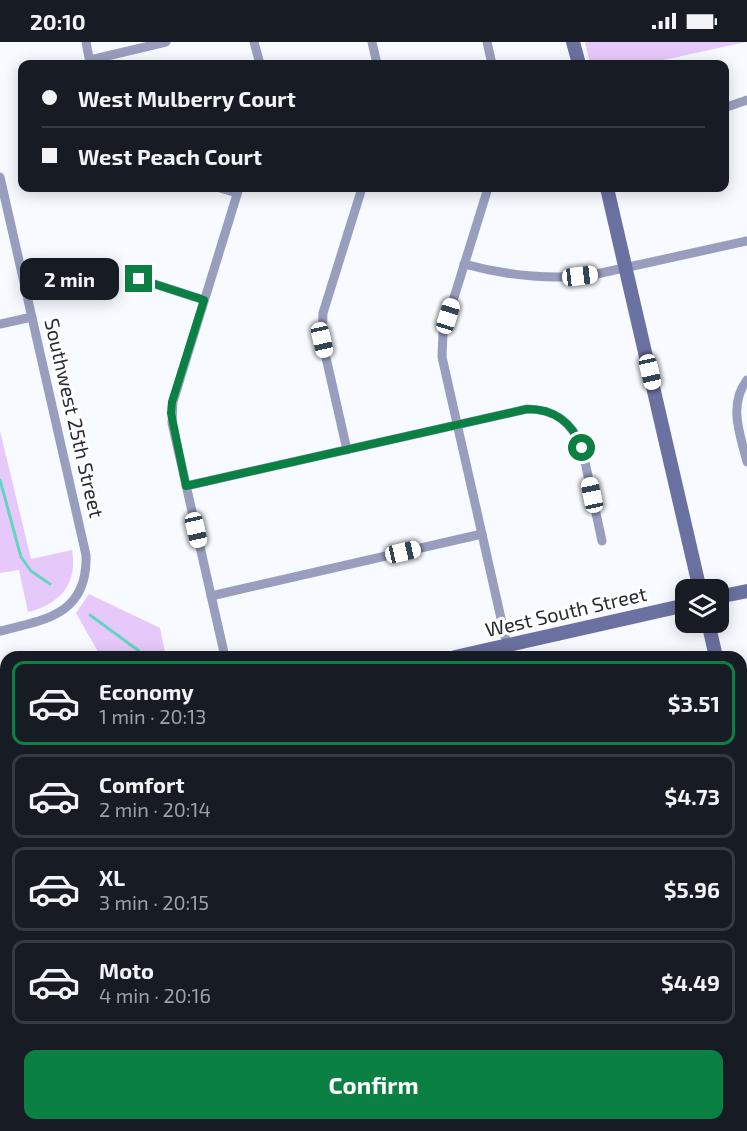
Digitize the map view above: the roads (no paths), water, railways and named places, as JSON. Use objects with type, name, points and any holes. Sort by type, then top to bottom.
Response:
[{"type":"main road","points":[[573,42],[578,60]]},
{"type":"main road","points":[[608,192],[697,579]]},
{"type":"main road","points":[[729,595],[747,591]]},
{"type":"main road","name":"West South Street","points":[[481,651],[675,607]]},
{"type":"main road","points":[[711,633],[715,651]]},
{"type":"street","points":[[86,42],[90,60]]},
{"type":"street","points":[[98,60],[166,42]]},
{"type":"street","points":[[254,42],[259,60]]},
{"type":"street","points":[[372,42],[376,60]]},
{"type":"street","points":[[487,42],[491,60]]},
{"type":"street","points":[[729,106],[747,100]]},
{"type":"street","name":"Southwest 25th Street","points":[[0,177],[86,555],[85,579],[70,605],[50,619],[0,631]]},
{"type":"street","points":[[224,651],[171,413],[172,402],[237,192]]},
{"type":"street","points":[[347,450],[321,327],[361,192]]},
{"type":"street","points":[[487,192],[441,344],[442,357],[507,645]]},
{"type":"street","points":[[464,264],[506,274],[540,278],[592,275],[747,241]]},
{"type":"street","points":[[139,279],[204,300]]},
{"type":"street","points":[[0,324],[32,317]]},
{"type":"street","points":[[744,383],[737,398],[736,417],[747,462]]},
{"type":"street","points":[[186,486],[527,409],[544,410],[557,412],[571,427],[580,442],[602,541]]},
{"type":"street","points":[[211,596],[482,534]]},
{"type":"waterway","points":[[0,480],[21,557],[31,571],[50,584]]},
{"type":"waterway","points":[[90,615],[139,651]]}]
